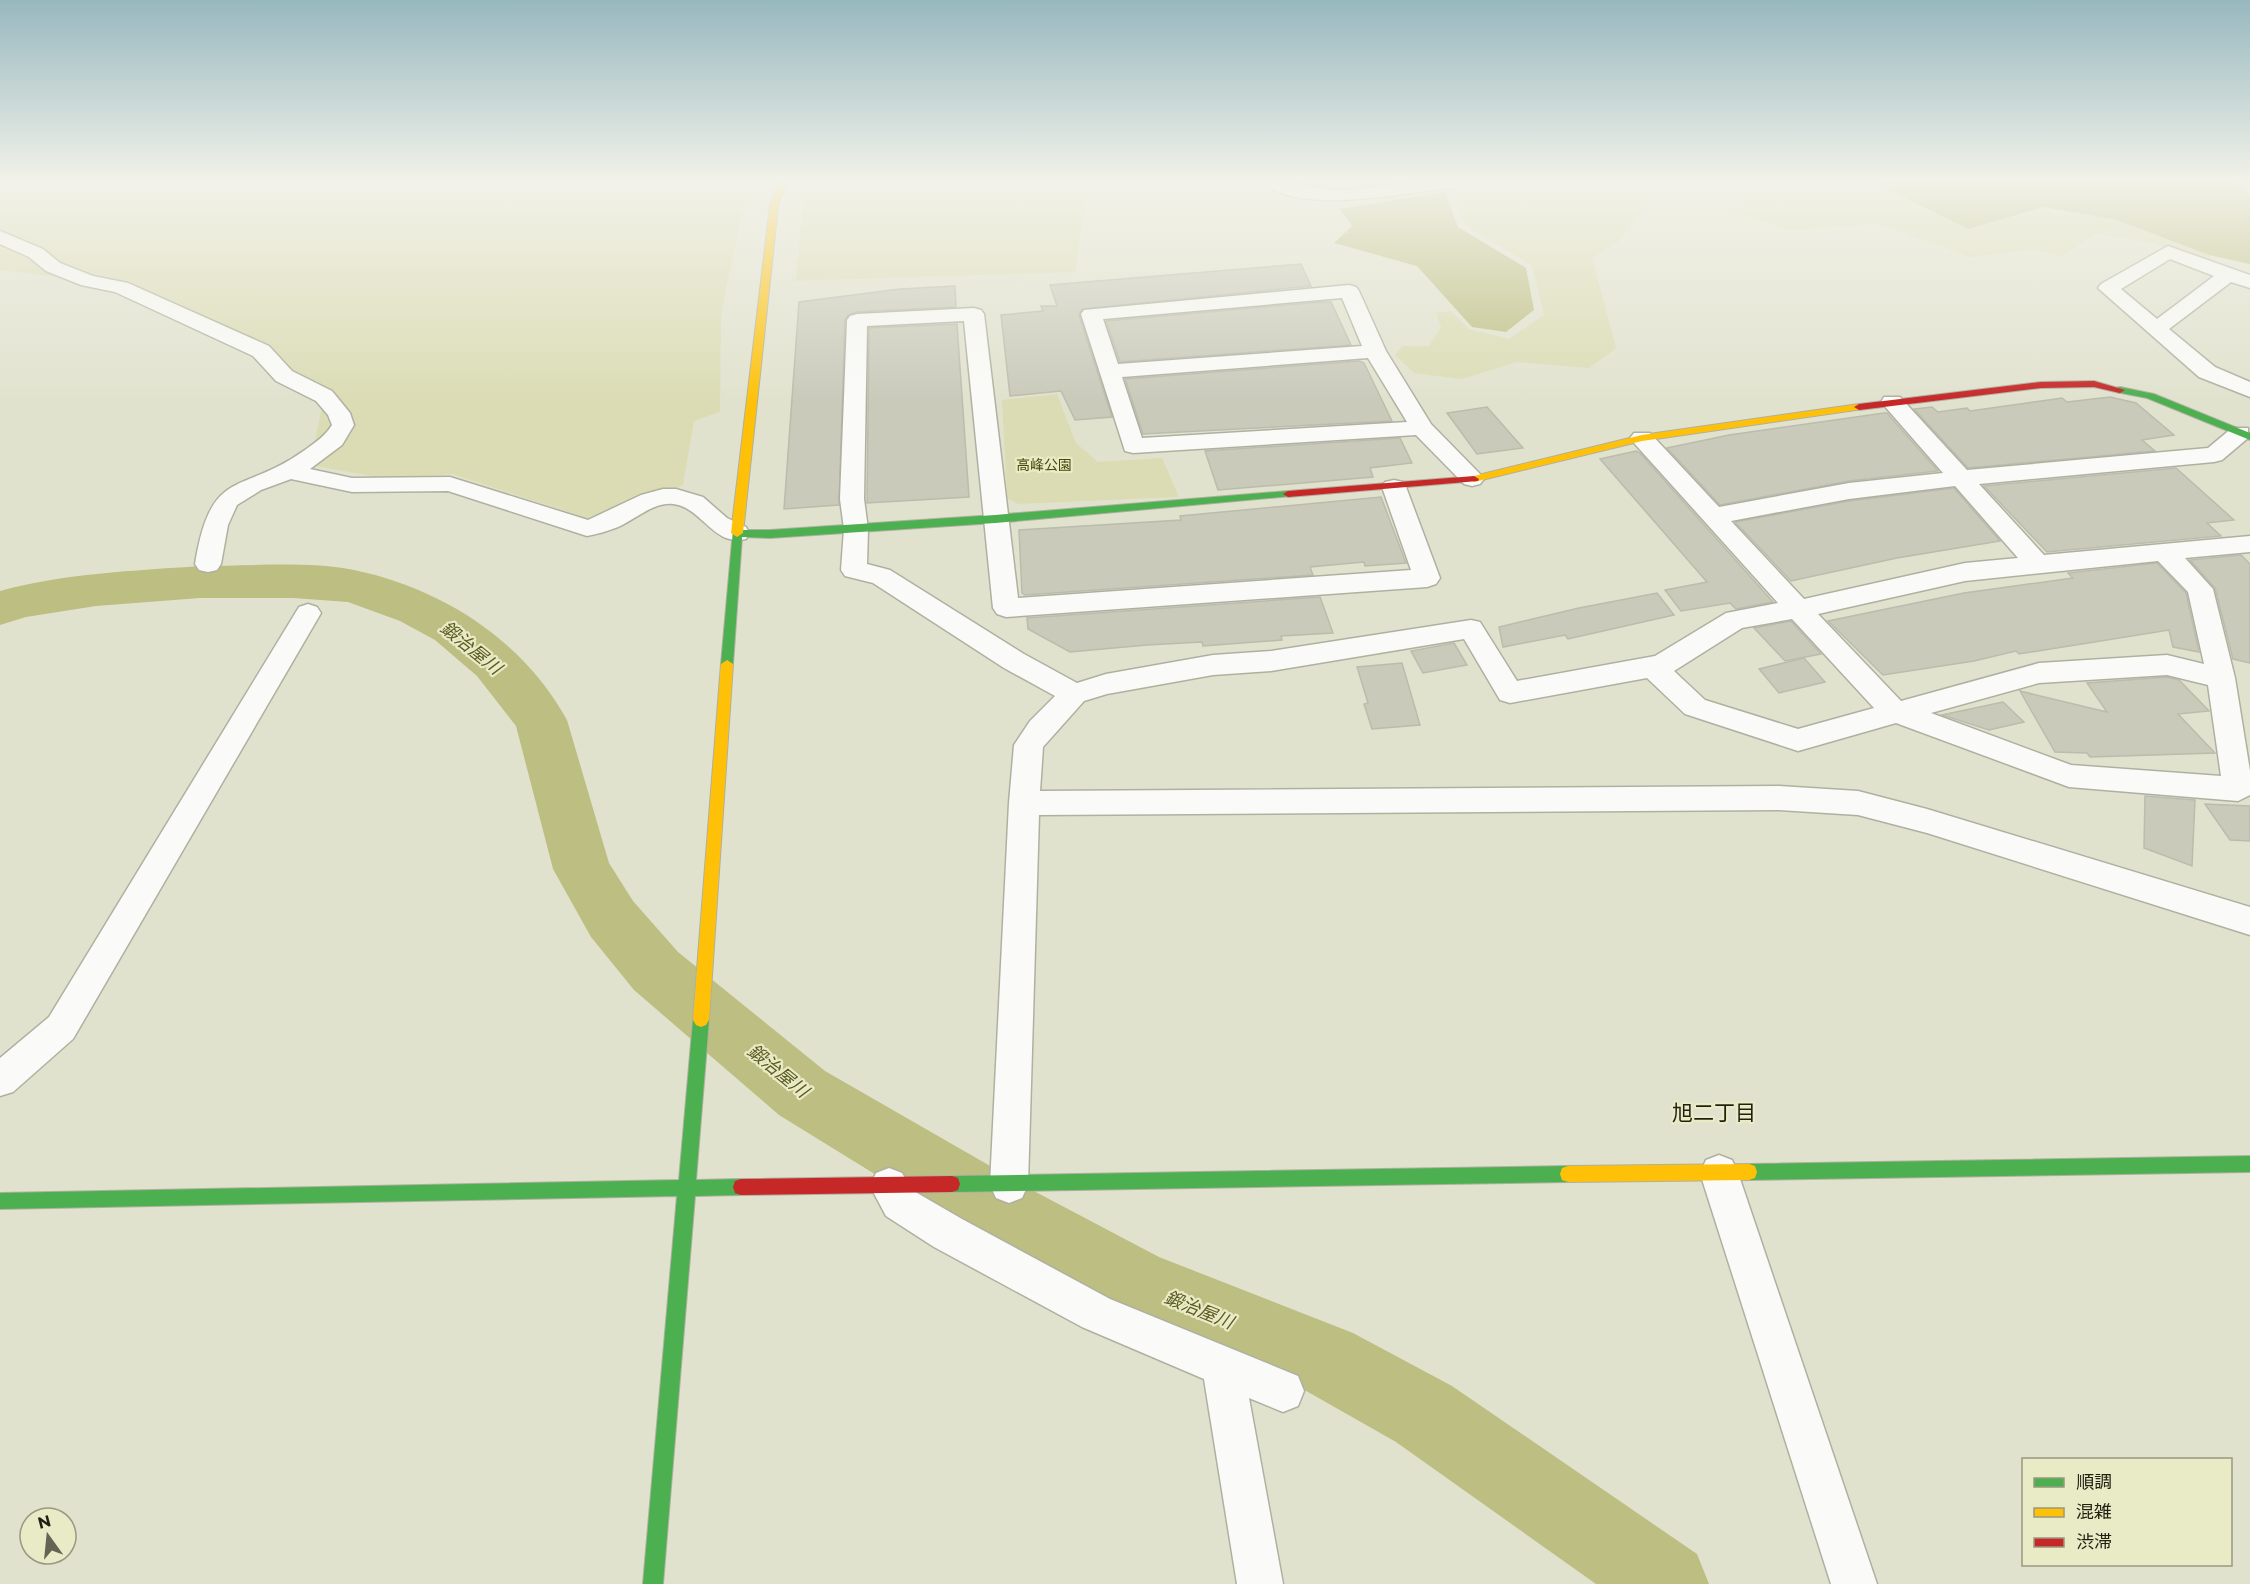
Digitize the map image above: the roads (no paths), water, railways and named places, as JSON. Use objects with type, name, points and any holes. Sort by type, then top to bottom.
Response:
[{"type":"street","points":[[38,255],[53,267],[88,281],[121,287],[156,305],[261,351],[284,376],[324,396],[339,413],[343,425],[334,440],[290,472],[256,481],[230,495],[212,534],[208,564]]},
{"type":"street","points":[[653,1584],[689,1187],[737,533],[768,255]]},
{"type":"street","points":[[2163,255],[2108,288],[2207,372],[2250,390]]},
{"type":"street","points":[[2176,255],[2250,282]]},
{"type":"street","points":[[2157,329],[2229,274]]},
{"type":"street","points":[[1422,428],[1133,446],[1091,314],[1349,291],[1375,351],[1422,428],[1472,479]]},
{"type":"street","points":[[1074,694],[1014,661],[881,576],[854,570],[856,529],[852,499],[857,320],[974,314],[1006,608],[1427,578],[1394,487]]},
{"type":"street","points":[[1110,371],[1375,351]]},
{"type":"street","points":[[290,472],[352,485],[450,484],[587,528],[601,526],[631,507],[669,496],[691,501],[719,524],[737,533],[770,534],[995,519],[1472,479],[1642,438],[1892,402],[2041,385],[2094,384],[2150,396],[2245,435]]},
{"type":"street","points":[[1892,402],[2038,564]]},
{"type":"street","points":[[1714,516],[1849,491],[1961,478],[2214,455],[2245,435]]},
{"type":"street","points":[[1642,438],[1894,711],[2069,776],[2238,789],[2221,678],[2200,590],[2165,553]]},
{"type":"street","points":[[1008,1184],[1024,802],[1029,745],[1040,729],[1074,694],[1106,684],[1213,665],[1271,661],[1471,629],[1510,693],[1662,665],[1736,620],[1798,609],[1965,572],[2250,544]]},
{"type":"street","points":[[0,1080],[61,1028],[308,613]]},
{"type":"street","points":[[1653,667],[1695,707],[1798,740],[1894,711],[2039,673],[2167,665],[2221,678]]},
{"type":"street","points":[[1024,802],[1779,798],[1858,802],[1927,821],[2250,921]]},
{"type":"street","points":[[0,1201],[689,1187],[901,1186],[2250,1164]]},
{"type":"street","points":[[1719,1173],[1854,1584]]},
{"type":"street","points":[[901,1186],[898,1203],[1086,1308],[1283,1391]]},
{"type":"street","points":[[1223,1366],[1260,1584]]},
{"type":"waterway","name":"鍛治屋川","points":[[0,608],[24,601],[96,590],[200,582],[293,582],[353,586],[417,609],[453,628],[495,663],[541,720],[582,869],[612,919],[656,971],[802,1093],[1005,1214],[1138,1286],[1326,1360],[1424,1414],[1667,1584]]},
{"type":"district","name":"旭二丁目","points":[[1714,1113]]},
{"type":"park label","name":"高峰公園","points":[[1044,465]]}]
